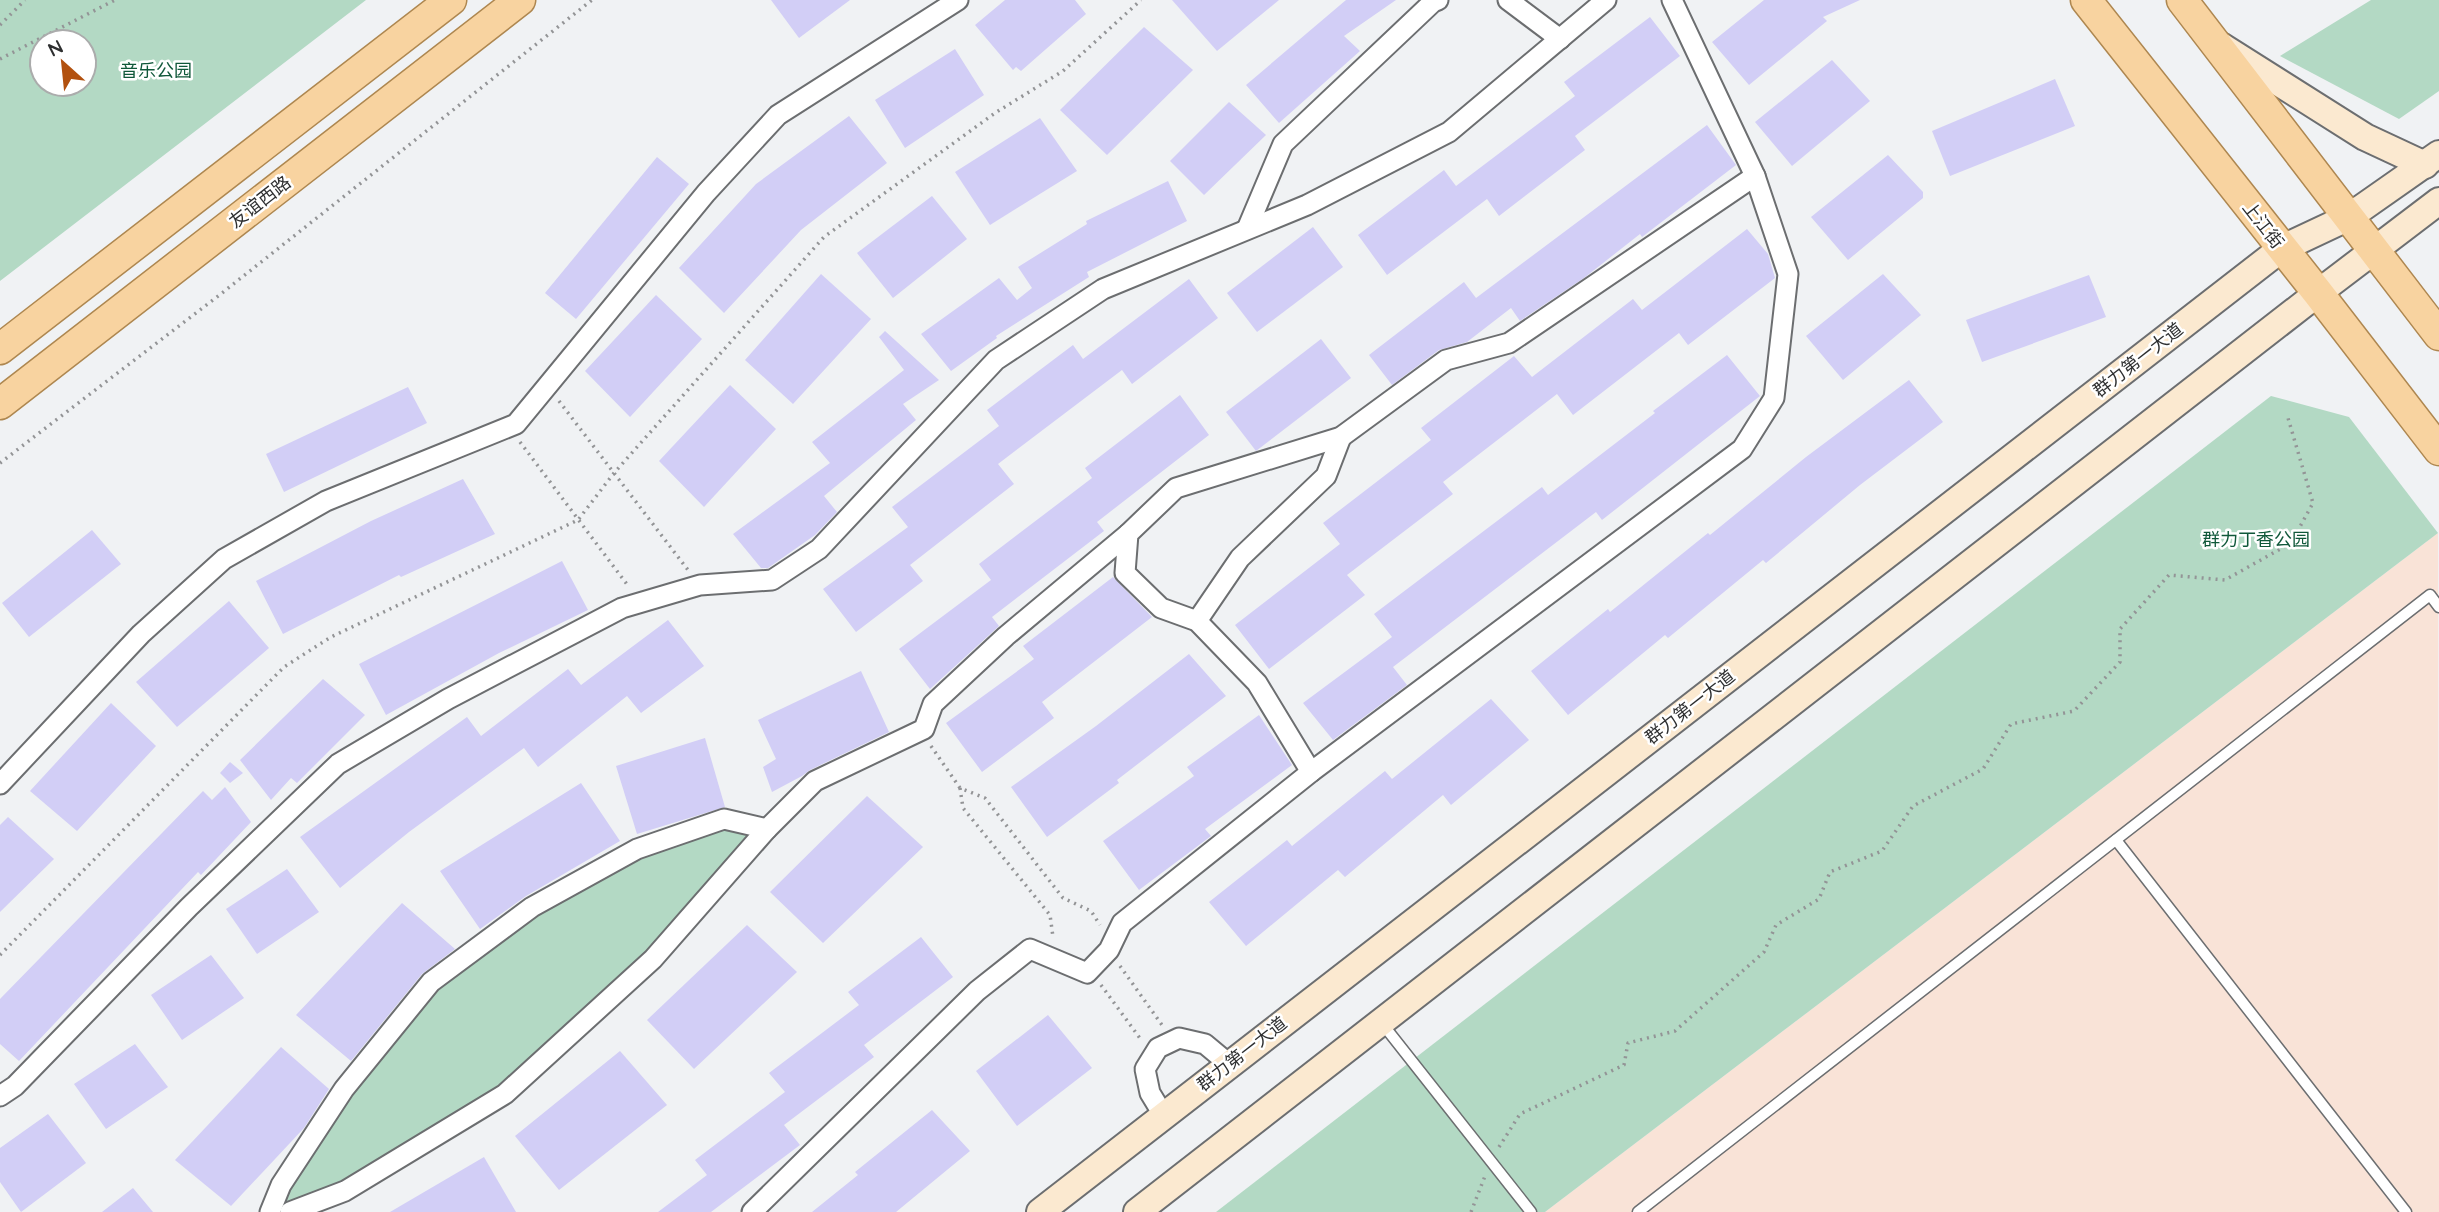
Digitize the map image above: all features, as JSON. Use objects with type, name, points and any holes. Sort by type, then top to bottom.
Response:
[{"type":"main road","points":[[0,349],[451,0]]},
{"type":"main road","name":"友谊西路","points":[[0,404],[520,0]]},
{"type":"main road","name":"上江街","points":[[2086,0],[2439,450]]},
{"type":"main road","points":[[2182,0],[2439,335]]},
{"type":"main road","points":[[2218,44],[2365,137],[2432,159]]},
{"type":"main road","name":"群力第一大道","points":[[1040,1212],[2281,249],[2349,217],[2432,159]]},
{"type":"main road","points":[[1150,1206],[1381,1022],[2439,201]]},
{"type":"street","points":[[0,784],[141,634],[224,559],[326,501],[516,424],[705,193],[778,115],[958,0]]},
{"type":"street","points":[[1247,229],[1283,144],[1438,0]]},
{"type":"street","points":[[1508,0],[1560,39]]},
{"type":"street","points":[[0,1096],[15,1086],[189,907],[338,764],[448,699],[622,608],[700,585],[772,580],[819,549],[996,360],[1103,289],[1307,205],[1449,132],[1606,0]]},
{"type":"street","points":[[752,1212],[977,990],[1030,949],[1087,973],[1109,950],[1122,923],[1311,772],[1742,449],[1774,398],[1788,274],[1755,176],[1672,0]]},
{"type":"street","points":[[290,1212],[345,1191],[505,1094],[653,960],[767,829],[814,781],[924,729],[933,704],[1006,636],[1128,534],[1176,488],[1341,437],[1446,360],[1508,343],[1755,176]]},
{"type":"street","points":[[1197,621],[1240,558],[1326,476],[1341,437]]},
{"type":"street","points":[[1128,534],[1125,573],[1161,608],[1197,621],[1257,683],[1311,772]]},
{"type":"street","points":[[270,1212],[281,1185],[344,1089],[431,982],[532,907],[637,849],[724,819],[767,829]]},
{"type":"street","points":[[1164,1116],[1150,1093],[1145,1069],[1158,1048],[1180,1038],[1205,1044],[1229,1064]]},
{"type":"lane","points":[[1638,1212],[2430,596],[2439,607]]},
{"type":"lane","points":[[2116,840],[2406,1212]]},
{"type":"lane","points":[[1381,1022],[1531,1212]]},
{"type":"path","points":[[0,25],[25,0]]},
{"type":"path","points":[[0,59],[115,0]]},
{"type":"path","points":[[0,463],[233,284],[593,0]]},
{"type":"path","points":[[0,955],[284,667],[331,637],[578,520],[614,473],[824,237],[995,113],[1063,71],[1142,0]]},
{"type":"path","points":[[547,386],[700,585]]},
{"type":"path","points":[[1471,1212],[1491,1161],[1520,1114],[1625,1065],[1628,1043],[1675,1031],[1764,952],[1776,925],[1819,899],[1830,872],[1882,851],[1913,806],[1983,769],[2011,724],[2074,711],[2120,662],[2120,629],[2169,575],[2225,580],[2291,543],[2313,503],[2288,418]]},
{"type":"path","points":[[509,427],[641,603]]},
{"type":"path","points":[[924,729],[933,750],[960,788],[963,808],[1050,915],[1053,940]]},
{"type":"path","points":[[960,788],[985,799],[1063,898],[1091,911],[1106,934],[1109,950],[1173,1041]]},
{"type":"path","points":[[1087,973],[1095,977],[1153,1055]]},
{"type":"shaded area","points":[[2438,533],[2439,1212],[1545,1212]]},
{"type":"green space","name":"音乐公园","points":[[0,0],[366,0],[0,281]]},
{"type":"green space","points":[[2371,0],[2439,0],[2439,91],[2399,119],[2280,56]]},
{"type":"green space","name":"群力丁香公园","points":[[2271,396],[2349,417],[2438,533],[1545,1212],[1216,1212]]},
{"type":"green space","points":[[724,819],[767,829],[653,959],[505,1094],[290,1212],[270,1212],[281,1185],[431,982],[532,907]]},
{"type":"building","points":[[771,0],[850,0],[799,38]]},
{"type":"building","points":[[1005,0],[1075,0],[1086,14],[1021,71],[1016,67],[1013,70],[975,25]]},
{"type":"building","points":[[1172,0],[1279,0],[1217,51]]},
{"type":"building","points":[[1346,0],[1396,0],[1344,36],[1360,51],[1279,123],[1246,85]]},
{"type":"building","points":[[1764,0],[1860,0],[1823,17],[1827,21],[1749,85],[1712,42]]},
{"type":"building","points":[[1650,17],[1680,56],[1575,136],[1585,150],[1499,216],[1487,199],[1387,275],[1358,235],[1444,170],[1456,186],[1575,96],[1564,82]]},
{"type":"building","points":[[1144,27],[1193,70],[1107,155],[1060,110]]},
{"type":"building","points":[[955,49],[984,95],[905,148],[875,100]]},
{"type":"building","points":[[1832,60],[1870,101],[1792,166],[1755,122]]},
{"type":"building","points":[[2055,79],[2075,126],[1950,176],[1932,131]]},
{"type":"building","points":[[1229,102],[1266,135],[1204,195],[1170,161]]},
{"type":"building","points":[[849,116],[887,163],[801,230],[724,313],[679,268],[756,184]]},
{"type":"building","points":[[1040,118],[1077,171],[990,225],[955,172]]},
{"type":"building","points":[[1707,125],[1736,165],[1584,278],[1520,321],[1511,308],[1467,342],[1439,350],[1392,385],[1369,355],[1464,282],[1476,298]]},
{"type":"building","points":[[1888,155],[1923,192],[1923,198],[1848,260],[1811,217]]},
{"type":"building","points":[[657,157],[689,184],[576,319],[545,293]]},
{"type":"building","points":[[1168,181],[1187,221],[1087,272],[1089,277],[996,336],[997,338],[951,371],[921,334],[999,278],[1017,300],[1032,288],[1018,267],[1087,224],[1086,221]]},
{"type":"building","points":[[932,196],[967,239],[893,298],[857,253]]},
{"type":"building","points":[[1313,227],[1343,267],[1257,332],[1227,293]]},
{"type":"building","points":[[1747,229],[1768,254],[1775,278],[1688,345],[1679,333],[1573,415],[1557,394],[1443,482],[1453,494],[1347,575],[1365,595],[1269,669],[1235,625],[1340,544],[1323,523],[1431,440],[1421,428],[1514,356],[1532,377],[1633,299],[1642,310]]},
{"type":"building","points":[[821,274],[871,319],[793,404],[745,360]]},
{"type":"building","points":[[1883,274],[1921,315],[1843,380],[1806,336]]},
{"type":"building","points":[[2089,275],[2106,317],[1982,362],[1966,320]]},
{"type":"building","points":[[1189,279],[1218,318],[1132,384],[1122,370],[998,464],[1014,484],[910,565],[923,581],[856,632],[823,589],[908,527],[892,507],[999,426],[987,410],[1073,345],[1083,359]]},
{"type":"building","points":[[656,295],[702,339],[630,417],[585,371]]},
{"type":"building","points":[[885,331],[939,380],[903,404],[916,420],[824,496],[837,512],[815,535],[768,568],[761,568],[733,534],[830,463],[812,442],[904,370],[879,337]]},
{"type":"building","points":[[1321,339],[1351,378],[1256,451],[1226,412]]},
{"type":"building","points":[[1727,355],[1760,396],[1602,520],[1596,512],[1393,667],[1407,685],[1333,740],[1303,703],[1392,637],[1374,614],[1542,487],[1548,495]]},
{"type":"building","points":[[1909,380],[1943,422],[1860,485],[1766,563],[1763,560],[1668,638],[1665,635],[1568,715],[1531,671],[1608,609],[1610,612],[1708,533],[1710,535],[1806,457]]},
{"type":"building","points":[[730,385],[776,429],[704,507],[659,461]]},
{"type":"building","points":[[408,387],[427,423],[284,492],[266,454]]},
{"type":"building","points":[[1180,395],[1209,435],[1097,522],[1104,531],[992,617],[999,626],[930,689],[899,649],[991,580],[979,564],[1092,478],[1085,468]]},
{"type":"building","points":[[463,479],[495,534],[401,577],[399,575],[283,634],[256,581],[371,521]]},
{"type":"building","points":[[92,530],[121,564],[29,637],[2,603]]},
{"type":"building","points":[[562,561],[588,610],[499,653],[386,715],[359,664]]},
{"type":"building","points":[[1113,577],[1152,617],[1042,702],[1054,718],[982,772],[946,723],[1034,659],[1023,646]]},
{"type":"building","points":[[229,601],[269,648],[177,727],[136,682]]},
{"type":"building","points":[[668,620],[704,666],[641,713],[627,696],[538,767],[524,748],[409,832],[340,888],[300,837],[467,717],[481,736],[568,669],[581,685]]},
{"type":"building","points":[[1189,654],[1226,696],[1117,780],[1119,783],[1047,837],[1011,787]]},
{"type":"building","points":[[861,671],[889,732],[810,770],[772,792],[763,767],[776,759],[758,720]]},
{"type":"building","points":[[323,679],[365,715],[297,783],[291,778],[271,800],[240,760]]},
{"type":"building","points":[[1491,699],[1529,740],[1451,805],[1443,795],[1345,877],[1338,870],[1246,946],[1209,902],[1287,840],[1292,846],[1385,771],[1392,779]]},
{"type":"building","points":[[111,703],[156,746],[77,831],[30,791]]},
{"type":"building","points":[[1259,715],[1292,765],[1205,829],[1211,836],[1139,890],[1103,841],[1194,776],[1187,767]]},
{"type":"building","points":[[705,738],[725,807],[637,834],[616,766]]},
{"type":"building","points":[[230,762],[243,773],[230,783],[220,773]]},
{"type":"building","points":[[581,783],[620,841],[526,896],[480,929],[440,871]]},
{"type":"building","points":[[225,787],[251,822],[201,875],[198,872],[19,1061],[0,1044],[0,999],[203,791],[212,800]]},
{"type":"building","points":[[867,796],[923,847],[823,943],[770,892]]},
{"type":"building","points":[[8,817],[54,859],[0,912],[0,825]]},
{"type":"building","points":[[287,869],[319,912],[257,954],[226,909]]},
{"type":"building","points":[[402,903],[455,949],[422,974],[351,1061],[296,1015]]},
{"type":"building","points":[[747,925],[797,972],[694,1069],[647,1020]]},
{"type":"building","points":[[921,937],[953,977],[864,1045],[874,1057],[784,1125],[800,1145],[711,1212],[658,1212],[707,1175],[695,1160],[785,1092],[769,1073],[859,1005],[848,992]]},
{"type":"building","points":[[211,955],[244,998],[182,1040],[151,995]]},
{"type":"building","points":[[1048,1015],[1092,1068],[1017,1126],[976,1071]]},
{"type":"building","points":[[135,1044],[168,1087],[106,1129],[74,1084]]},
{"type":"building","points":[[281,1047],[329,1089],[304,1128],[231,1206],[175,1160]]},
{"type":"building","points":[[620,1051],[667,1105],[559,1190],[515,1136]]},
{"type":"building","points":[[932,1110],[970,1151],[896,1212],[812,1212],[858,1175],[855,1172]]},
{"type":"building","points":[[48,1114],[86,1163],[21,1212],[0,1182],[0,1148]]},
{"type":"building","points":[[484,1157],[516,1212],[390,1212]]},
{"type":"building","points":[[133,1188],[153,1212],[102,1212]]}]
